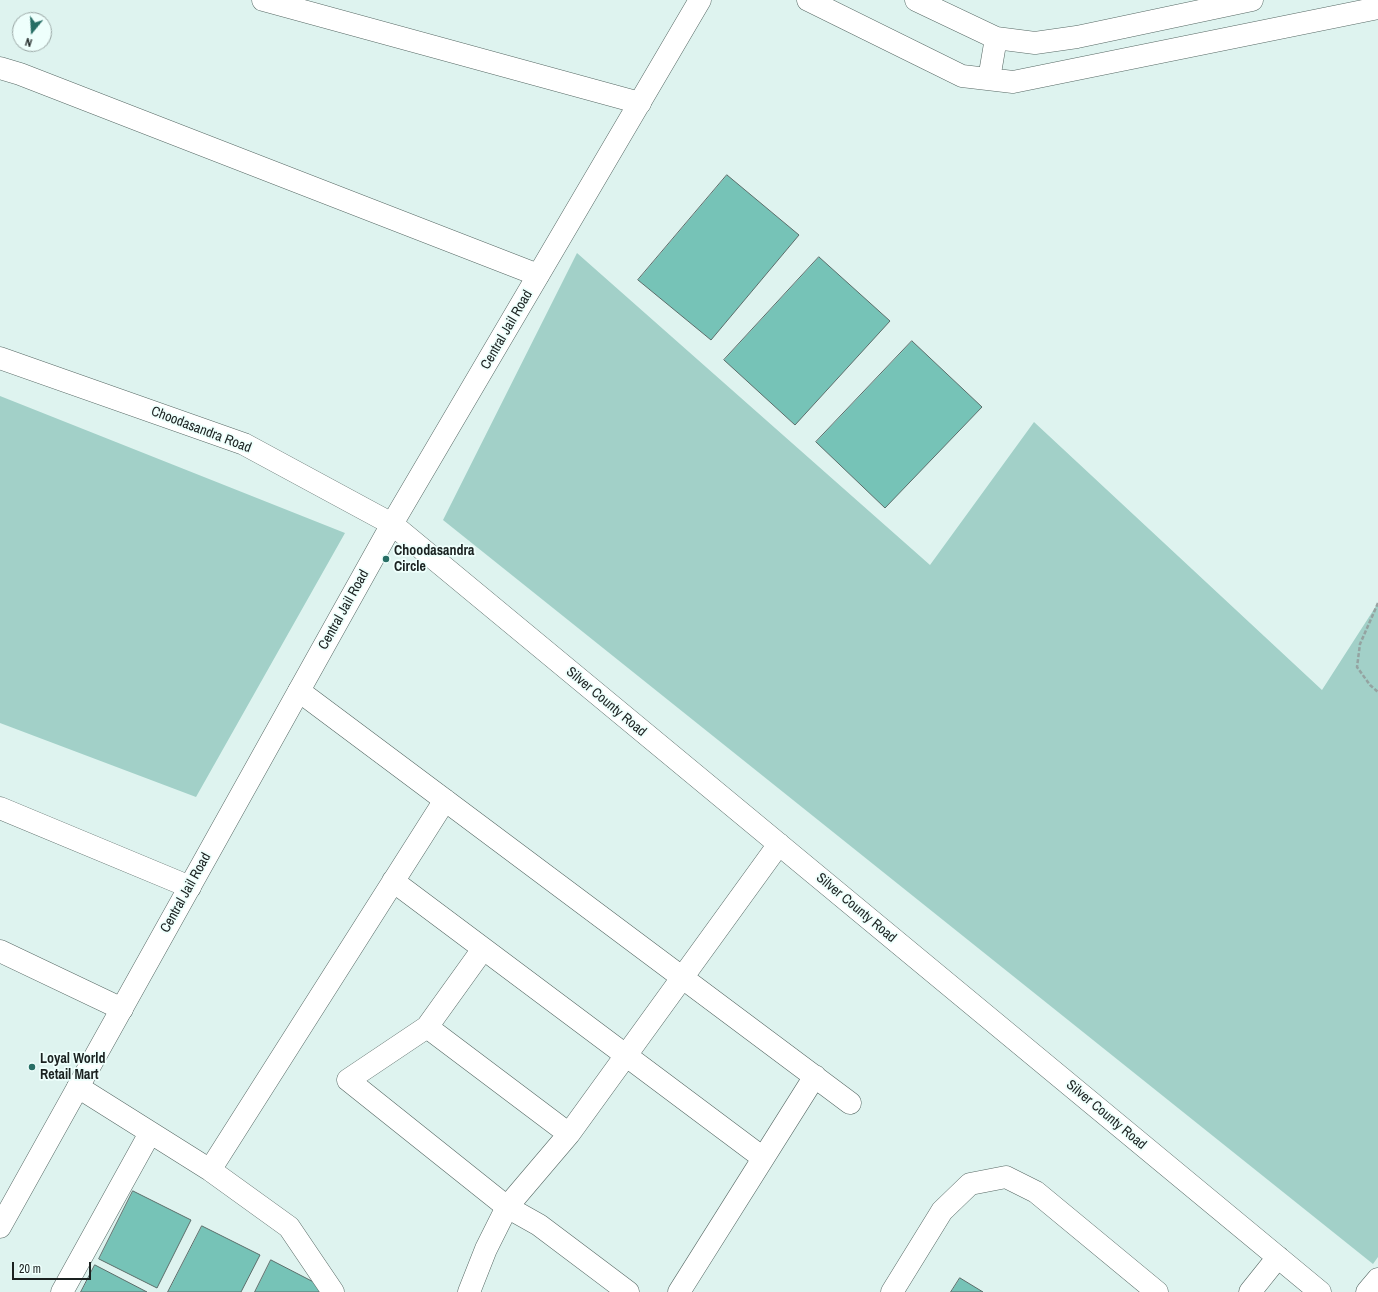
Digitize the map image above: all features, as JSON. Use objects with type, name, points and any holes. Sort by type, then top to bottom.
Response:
[{"type":"street","points":[[263,0],[640,103]]},
{"type":"street","name":"Central Jail Road","points":[[0,1227],[392,524],[700,0]]},
{"type":"street","points":[[808,0],[962,76],[1013,82],[1378,8]]},
{"type":"street","points":[[916,0],[996,38],[1035,43],[1070,38],[1252,0]]},
{"type":"street","points":[[989,79],[996,38]]},
{"type":"street","points":[[0,68],[20,74],[538,275]]},
{"type":"street","name":"Choodasandra Road","points":[[0,358],[244,444],[392,524]]},
{"type":"street","name":"Silver County Road","points":[[392,524],[1320,1292]]},
{"type":"street","points":[[299,691],[850,1103]]},
{"type":"street","points":[[210,1170],[445,800]]},
{"type":"street","points":[[0,808],[190,887]]},
{"type":"street","points":[[469,1292],[486,1249],[507,1207],[569,1134],[779,844]]},
{"type":"street","points":[[393,881],[763,1158]]},
{"type":"street","points":[[483,949],[427,1027],[348,1080],[507,1207],[539,1225],[628,1292]]},
{"type":"street","points":[[0,951],[122,1009]]},
{"type":"street","points":[[427,1027],[569,1134]]},
{"type":"street","points":[[679,1292],[815,1076]]},
{"type":"street","points":[[78,1087],[210,1170],[289,1227],[333,1292]]},
{"type":"street","points":[[62,1292],[150,1133]]},
{"type":"street","points":[[892,1292],[942,1211],[970,1184],[1006,1176],[1036,1192],[1157,1292]]},
{"type":"street","points":[[1250,1292],[1278,1257]]},
{"type":"street","points":[[1367,1292],[1378,1279]]},
{"type":"path","points":[[1378,603],[1360,644],[1357,667],[1370,685],[1378,692]]},
{"type":"green space","points":[[577,253],[930,565],[1034,422],[1322,690],[1378,603],[1378,1257],[1373,1264],[443,520]]},
{"type":"green space","points":[[0,396],[345,533],[196,797],[0,723]]},
{"type":"building","points":[[727,175],[799,235],[711,340],[638,280]]},
{"type":"building","points":[[819,257],[890,321],[795,425],[724,360]]},
{"type":"building","points":[[912,341],[982,407],[885,508],[816,442]]},
{"type":"building","points":[[133,1191],[191,1220],[157,1288],[99,1259]]},
{"type":"building","points":[[202,1226],[260,1255],[241,1292],[168,1292]]},
{"type":"building","points":[[271,1260],[329,1290],[328,1292],[255,1292]]},
{"type":"building","points":[[95,1265],[147,1292],[81,1292]]},
{"type":"building","points":[[960,1278],[983,1292],[951,1292]]},
{"type":"place","name":"Choodasandra Circle","points":[[386,559]]},
{"type":"place","name":"Loyal World Retail Mart","points":[[32,1067]]}]
